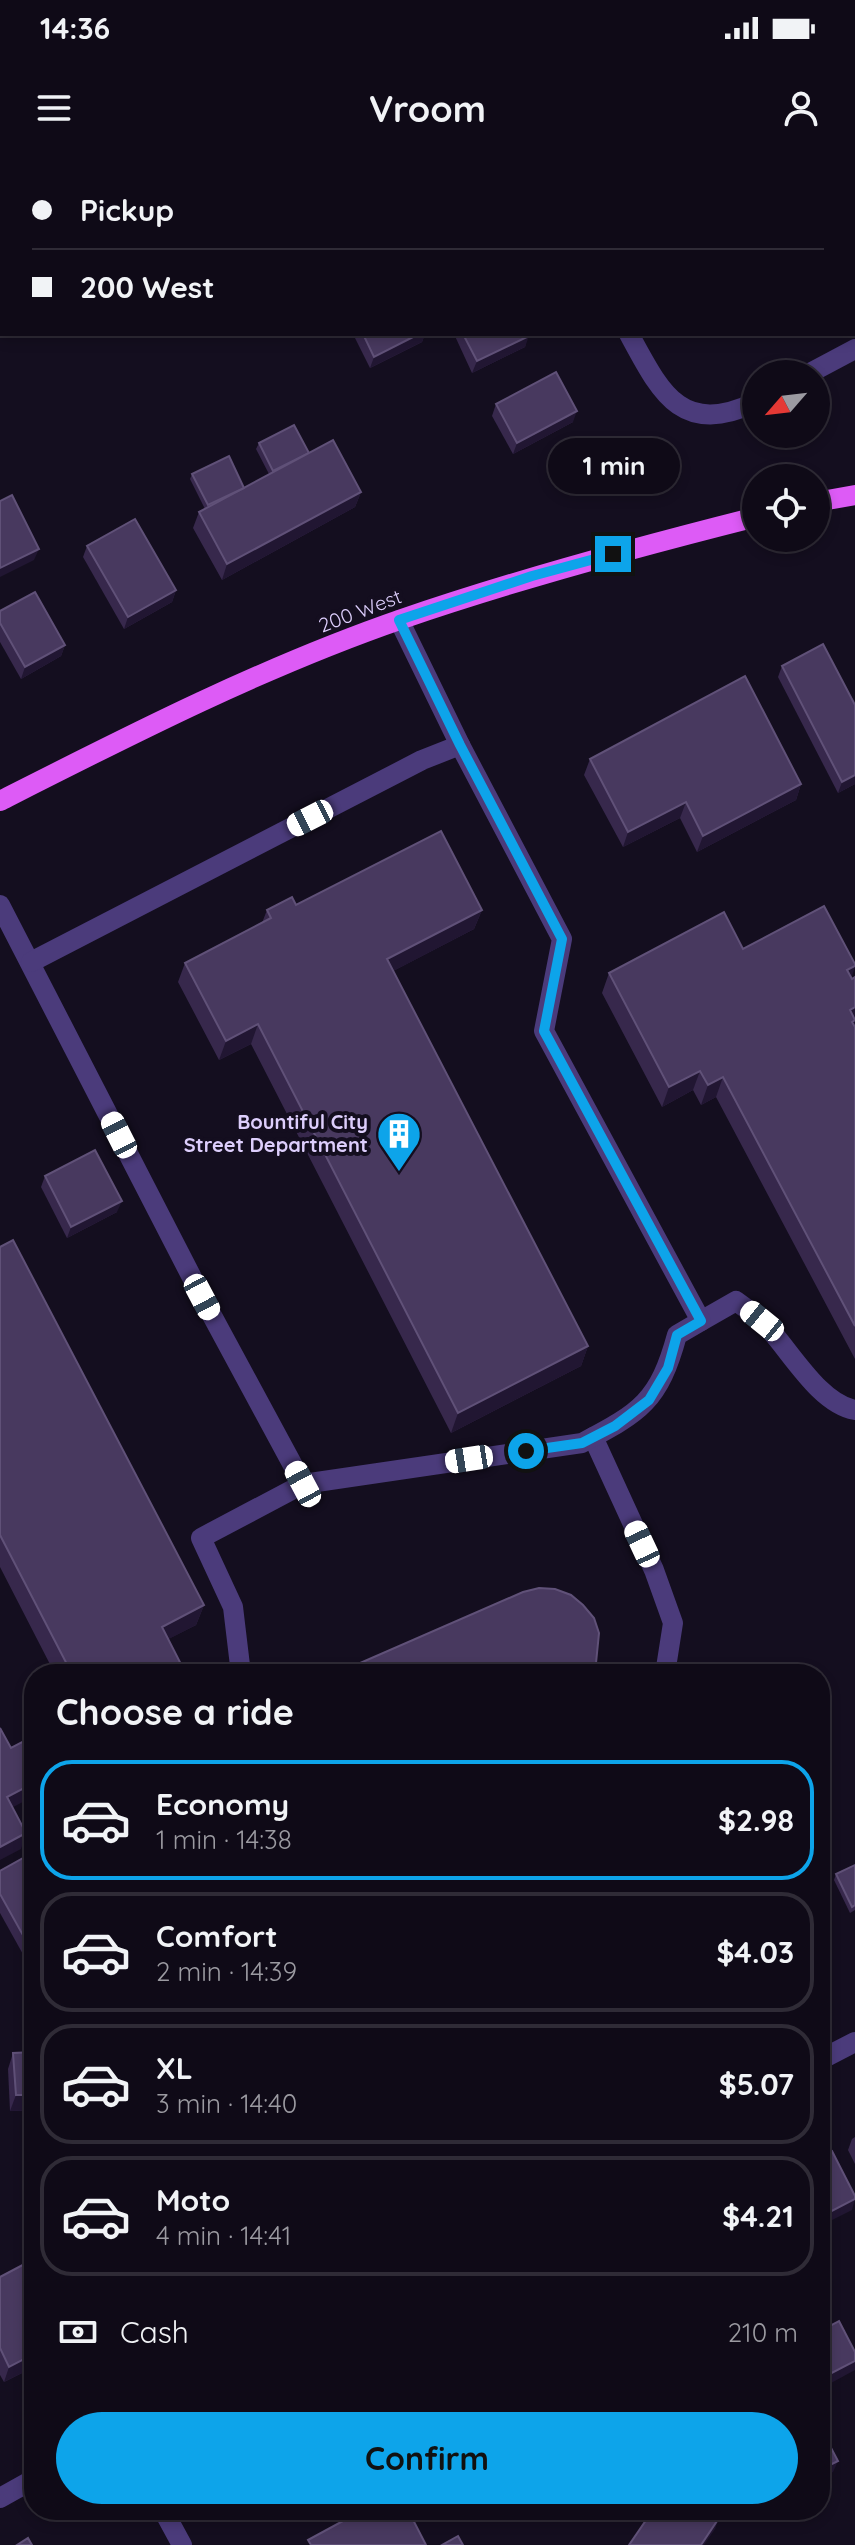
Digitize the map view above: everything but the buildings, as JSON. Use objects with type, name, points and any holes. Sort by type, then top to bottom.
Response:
[{"type":"main road","points":[[830,499],[855,495]]},
{"type":"main road","name":"200 West","points":[[0,801],[252,679],[399,620],[532,576],[742,521]]},
{"type":"street","points":[[630,336],[669,400],[706,414],[724,414],[742,407]]},
{"type":"street","points":[[830,362],[855,349]]},
{"type":"street","points":[[399,620],[460,745],[562,939],[544,1031],[701,1321]]},
{"type":"street","points":[[31,962],[422,760],[460,745]]},
{"type":"street","points":[[0,905],[202,1297],[303,1484]]},
{"type":"street","points":[[240,1664],[233,1607],[201,1538],[303,1484],[582,1443],[615,1426],[649,1400],[668,1368],[677,1335],[736,1301],[762,1321],[814,1383],[842,1408],[855,1410]]},
{"type":"street","points":[[593,1437],[654,1570],[673,1623],[667,1664]]},
{"type":"street","points":[[830,2055],[855,2042]]},
{"type":"street","points":[[0,2498],[24,2485]]},
{"type":"street","points":[[168,2520],[182,2545]]},
{"type":"place","name":"Bountiful City Street Department","points":[[399,1173]]},
{"type":"route","points":[[526,1451],[582,1443],[615,1426],[649,1400],[668,1368],[677,1335],[701,1321],[544,1031],[562,939],[460,745],[399,620],[532,576],[613,554]]}]
